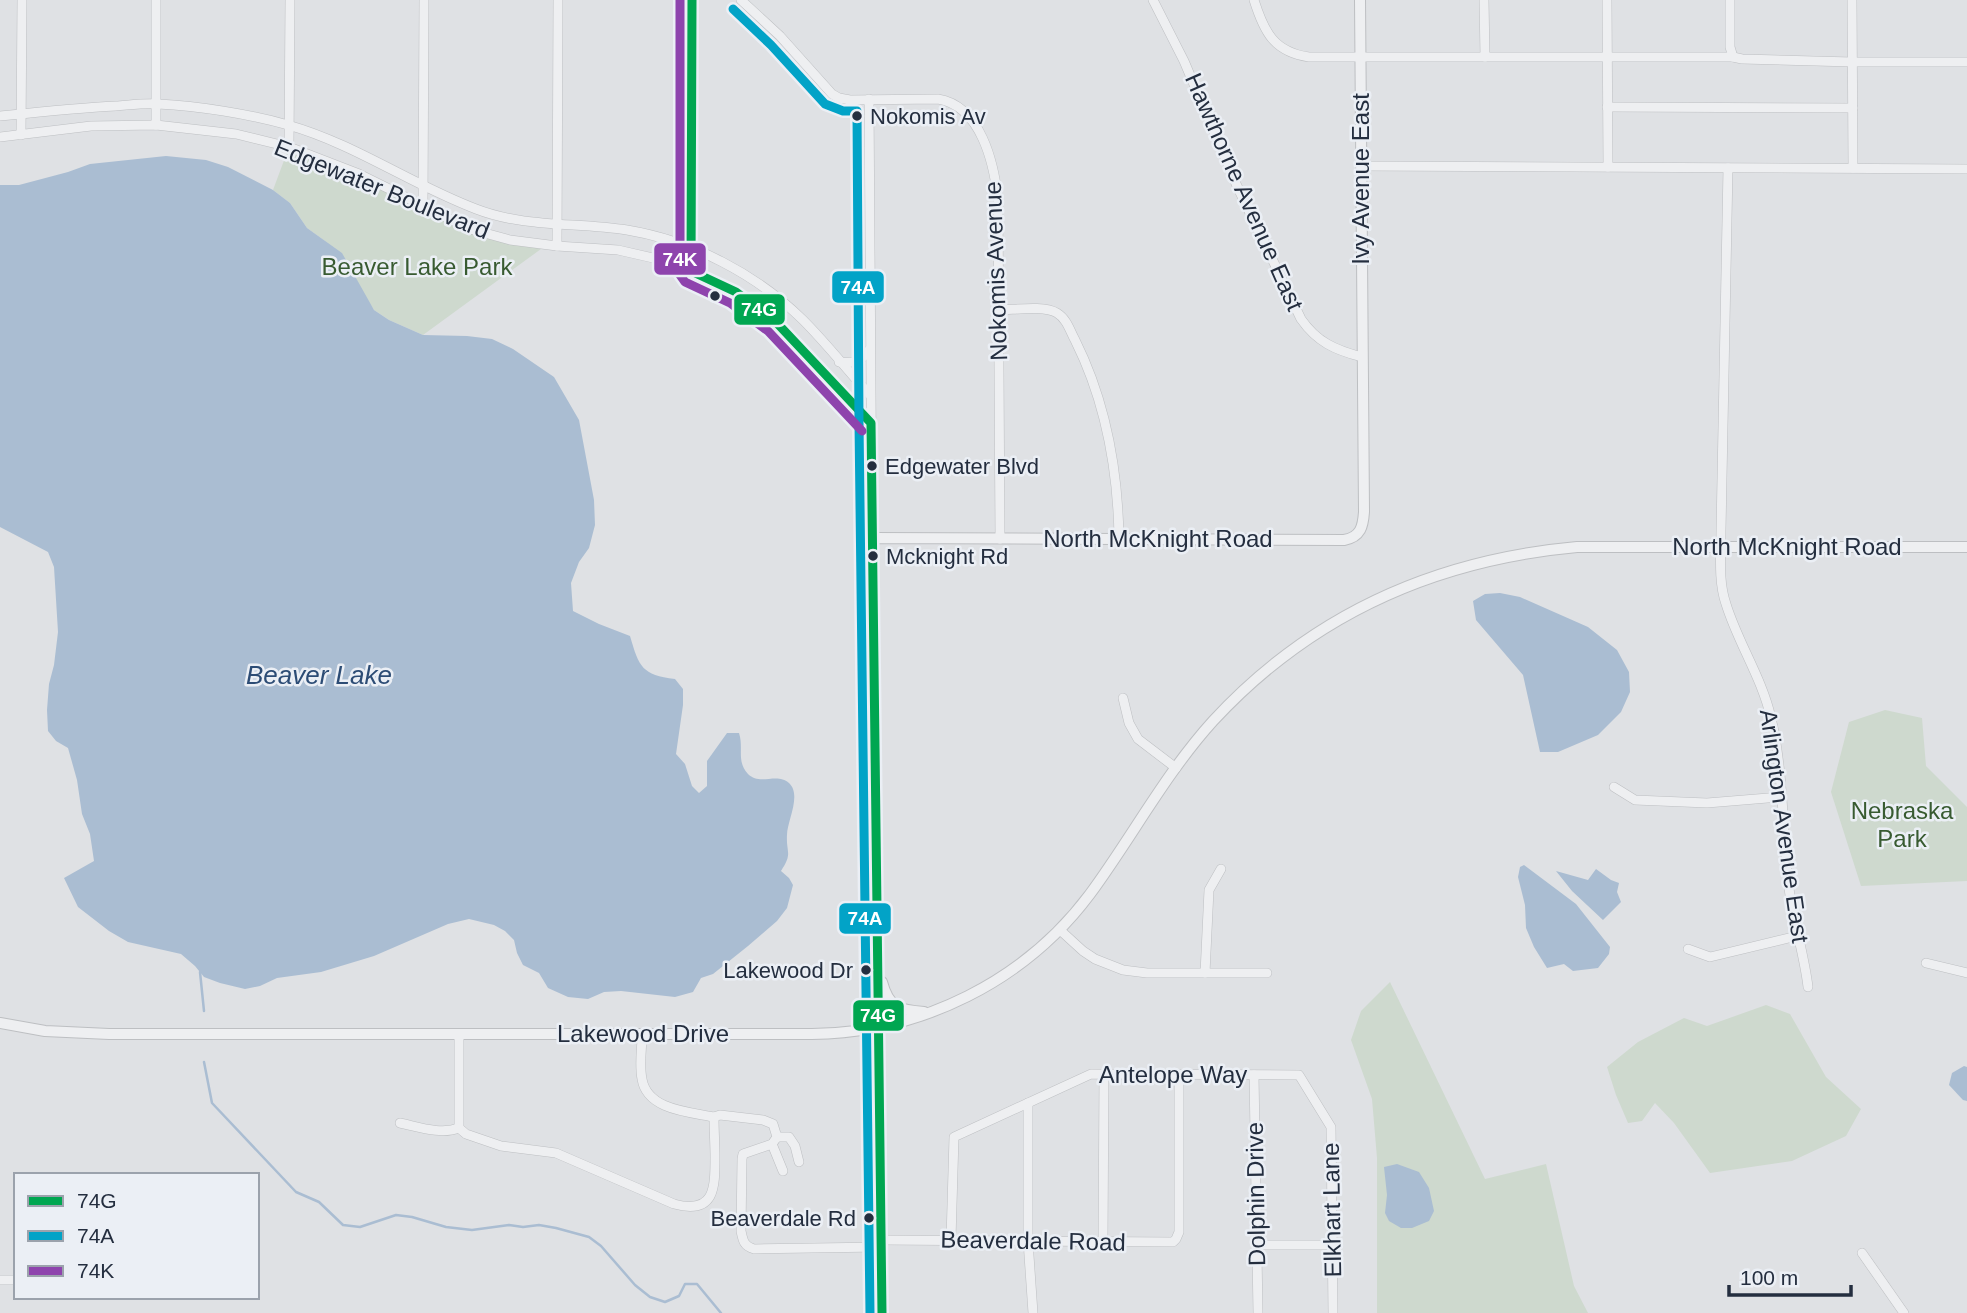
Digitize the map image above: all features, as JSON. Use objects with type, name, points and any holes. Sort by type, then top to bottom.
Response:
[{"type":"street","points":[[21,135],[22,0]]},
{"type":"street","points":[[156,0],[156,125]]},
{"type":"street","points":[[289,147],[290,0]]},
{"type":"street","points":[[424,0],[424,206]]},
{"type":"street","points":[[557,246],[558,0]]},
{"type":"street","points":[[691,271],[692,0]]},
{"type":"street","name":"Nokomis Avenue","points":[[741,0],[779,36],[832,94],[845,99],[947,100],[963,109],[977,129],[991,162],[997,191],[1000,539]]},
{"type":"street","name":"Hawthorne Avenue East","points":[[1153,0],[1184,61],[1237,186],[1301,319],[1316,338],[1328,346],[1362,357]]},
{"type":"street","points":[[1254,0],[1262,25],[1269,35],[1289,52],[1309,57],[1733,57],[1852,62],[1967,62]]},
{"type":"street","name":"Ivy Avenue East","points":[[1359,534],[1364,512],[1360,0]]},
{"type":"street","points":[[1484,0],[1485,57]]},
{"type":"street","points":[[1607,0],[1608,167]]},
{"type":"street","points":[[1730,0],[1730,47],[1733,57]]},
{"type":"street","points":[[1852,0],[1853,168]]},
{"type":"street","points":[[869,99],[870,395],[882,1313]]},
{"type":"street","name":"Edgewater Boulevard","points":[[0,116],[156,104],[219,111],[289,125],[358,152],[477,210],[524,222],[626,230],[660,237],[713,257],[746,275],[779,299],[804,321],[870,395]]},
{"type":"street","points":[[1607,107],[1853,108]]},
{"type":"street","name":"Edgewater Boulevard","points":[[0,136],[91,126],[156,125],[236,134],[289,147],[359,174],[470,229],[510,240],[618,250],[675,263],[736,292],[776,322],[871,423]]},
{"type":"street","points":[[1361,166],[1967,169]]},
{"type":"street","name":"Arlington Avenue East","points":[[1728,168],[1722,588],[1725,602],[1770,713],[1775,737],[1788,887],[1797,936],[1804,956],[1808,987]]},
{"type":"street","points":[[999,310],[1050,310],[1067,323],[1090,375],[1106,426],[1117,488],[1119,539]]},
{"type":"street","points":[[839,362],[863,359],[870,349]]},
{"type":"street","name":"North McKnight Road","points":[[872,538],[1346,540],[1359,534]]},
{"type":"street","name":"North McKnight Road","points":[[1606,546],[1967,547]]},
{"type":"street","name":"Lakewood Drive","points":[[0,1023],[44,1031],[110,1034],[822,1034],[879,1027],[930,1013],[981,990],[1022,962],[1060,930],[1088,896],[1176,768],[1212,723],[1268,669],[1306,640],[1383,595],[1453,569],[1552,550],[1606,546]]},
{"type":"street","points":[[1123,698],[1132,732],[1176,768]]},
{"type":"street","points":[[1614,788],[1635,800],[1707,803],[1781,797]]},
{"type":"street","points":[[1205,973],[1209,890],[1222,869]]},
{"type":"street","points":[[1060,930],[1095,959],[1123,970],[1267,973]]},
{"type":"street","points":[[1688,949],[1710,957],[1797,936]]},
{"type":"street","points":[[1926,963],[1967,972]]},
{"type":"street","points":[[878,964],[885,992],[892,1003],[902,1009],[930,1013]]},
{"type":"street","points":[[459,1034],[459,1128],[466,1134],[501,1146],[556,1153],[674,1204],[686,1207],[709,1199],[715,1185],[714,1117]]},
{"type":"street","points":[[642,1034],[641,1071],[646,1093],[667,1106],[714,1117],[720,1115],[763,1120],[773,1125],[774,1141],[783,1171]]},
{"type":"street","name":"Antelope Way","points":[[951,1239],[954,1137],[1091,1074],[1299,1075]]},
{"type":"street","points":[[1103,1242],[1104,1074]]},
{"type":"street","name":"Beaverdale Road","points":[[774,1141],[743,1153],[741,1231],[743,1243],[754,1249],[951,1239],[1168,1243],[1176,1239],[1179,1232],[1179,1074]]},
{"type":"street","name":"Dolphin Drive","points":[[1254,1074],[1258,1313]]},
{"type":"street","name":"Elkhart Lane","points":[[1299,1075],[1331,1127],[1333,1313]]},
{"type":"street","points":[[1028,1103],[1028,1241],[1033,1313]]},
{"type":"street","points":[[400,1123],[450,1131],[459,1128]]},
{"type":"street","points":[[774,1141],[789,1137],[795,1146],[799,1162]]},
{"type":"street","points":[[1256,1245],[1332,1245]]},
{"type":"street","points":[[1862,1253],[1904,1313]]},
{"type":"green space","name":"Beaver Lake Park","points":[[289,147],[359,174],[470,229],[541,249],[423,335],[374,310],[353,272],[325,241],[307,228],[290,203],[273,190]]},
{"type":"green space","name":"Nebraska Park","points":[[1885,710],[1922,718],[1926,766],[1967,807],[1967,881],[1861,886],[1831,792],[1849,722]]},
{"type":"green space","points":[[1390,982],[1485,1179],[1546,1164],[1574,1286],[1588,1313],[1377,1313],[1377,1158],[1372,1099],[1351,1040],[1361,1011]]},
{"type":"green space","points":[[1766,1005],[1790,1014],[1826,1077],[1861,1109],[1846,1136],[1792,1161],[1710,1173],[1674,1123],[1655,1103],[1642,1121],[1628,1123],[1607,1067],[1638,1042],[1684,1018],[1707,1026]]},
{"type":"water","name":"Beaver Lake","points":[[166,156],[206,160],[228,167],[273,190],[290,203],[307,228],[342,253],[374,310],[389,320],[423,335],[492,339],[513,349],[554,377],[579,420],[594,500],[595,525],[589,548],[579,562],[571,583],[573,611],[630,636],[639,662],[644,668],[655,675],[675,679],[683,689],[676,754],[685,764],[692,786],[699,793],[707,786],[707,761],[727,733],[739,733],[742,764],[748,774],[758,779],[784,780],[793,788],[794,801],[787,835],[788,856],[781,871],[793,885],[787,908],[777,921],[748,946],[713,974],[701,978],[693,992],[675,997],[621,991],[604,992],[588,999],[568,997],[548,988],[539,973],[523,965],[514,940],[505,931],[494,925],[469,919],[448,924],[374,956],[321,972],[277,978],[245,989],[204,977],[181,954],[128,942],[78,907],[64,878],[94,861],[90,834],[82,814],[77,780],[68,748],[56,741],[48,731],[49,684],[58,632],[54,567],[48,552],[0,527],[0,185],[19,185],[90,164]]},
{"type":"water","points":[[1500,593],[1520,597],[1588,627],[1617,650],[1629,672],[1630,692],[1621,712],[1598,735],[1558,752],[1540,752],[1523,675],[1476,620],[1473,601],[1485,594]]},
{"type":"water","points":[[1524,865],[1576,904],[1610,947],[1609,954],[1598,968],[1573,971],[1564,964],[1547,968],[1526,928],[1525,905],[1518,877],[1520,867]]},
{"type":"water","points":[[1596,869],[1619,883],[1617,892],[1621,902],[1603,920],[1572,891],[1556,871],[1588,880]]},
{"type":"water","points":[[1967,1067],[1967,1101],[1949,1085],[1952,1073]]},
{"type":"water","points":[[1397,1164],[1419,1172],[1429,1188],[1434,1211],[1429,1221],[1412,1228],[1401,1228],[1389,1221],[1385,1213],[1387,1195],[1384,1167]]},
{"type":"waterway","points":[[200,972],[204,1011]]},
{"type":"waterway","points":[[204,1062],[212,1103],[296,1192],[319,1202],[343,1225],[360,1227],[396,1215],[472,1230],[509,1225],[556,1228],[589,1237],[650,1297],[665,1302],[679,1296],[685,1284],[697,1284],[721,1313]]},
{"type":"transit line","name":"74K","points":[[680,0],[680,275],[685,282],[730,303],[768,331],[862,431]]},
{"type":"transit line","name":"74G","points":[[692,0],[691,271],[736,292],[776,322],[871,423],[882,1313]]},
{"type":"transit line","name":"74A","points":[[733,9],[771,45],[825,104],[843,111],[857,111],[870,1313]]},
{"type":"place","name":"Nokomis Av","points":[[857,116]]},
{"type":"place","name":"Edgewater Blvd","points":[[872,466]]},
{"type":"place","name":"Mcknight Rd","points":[[873,556]]},
{"type":"place","name":"Lakewood Dr","points":[[866,970]]},
{"type":"place","name":"Beaverdale Rd","points":[[869,1218]]}]
